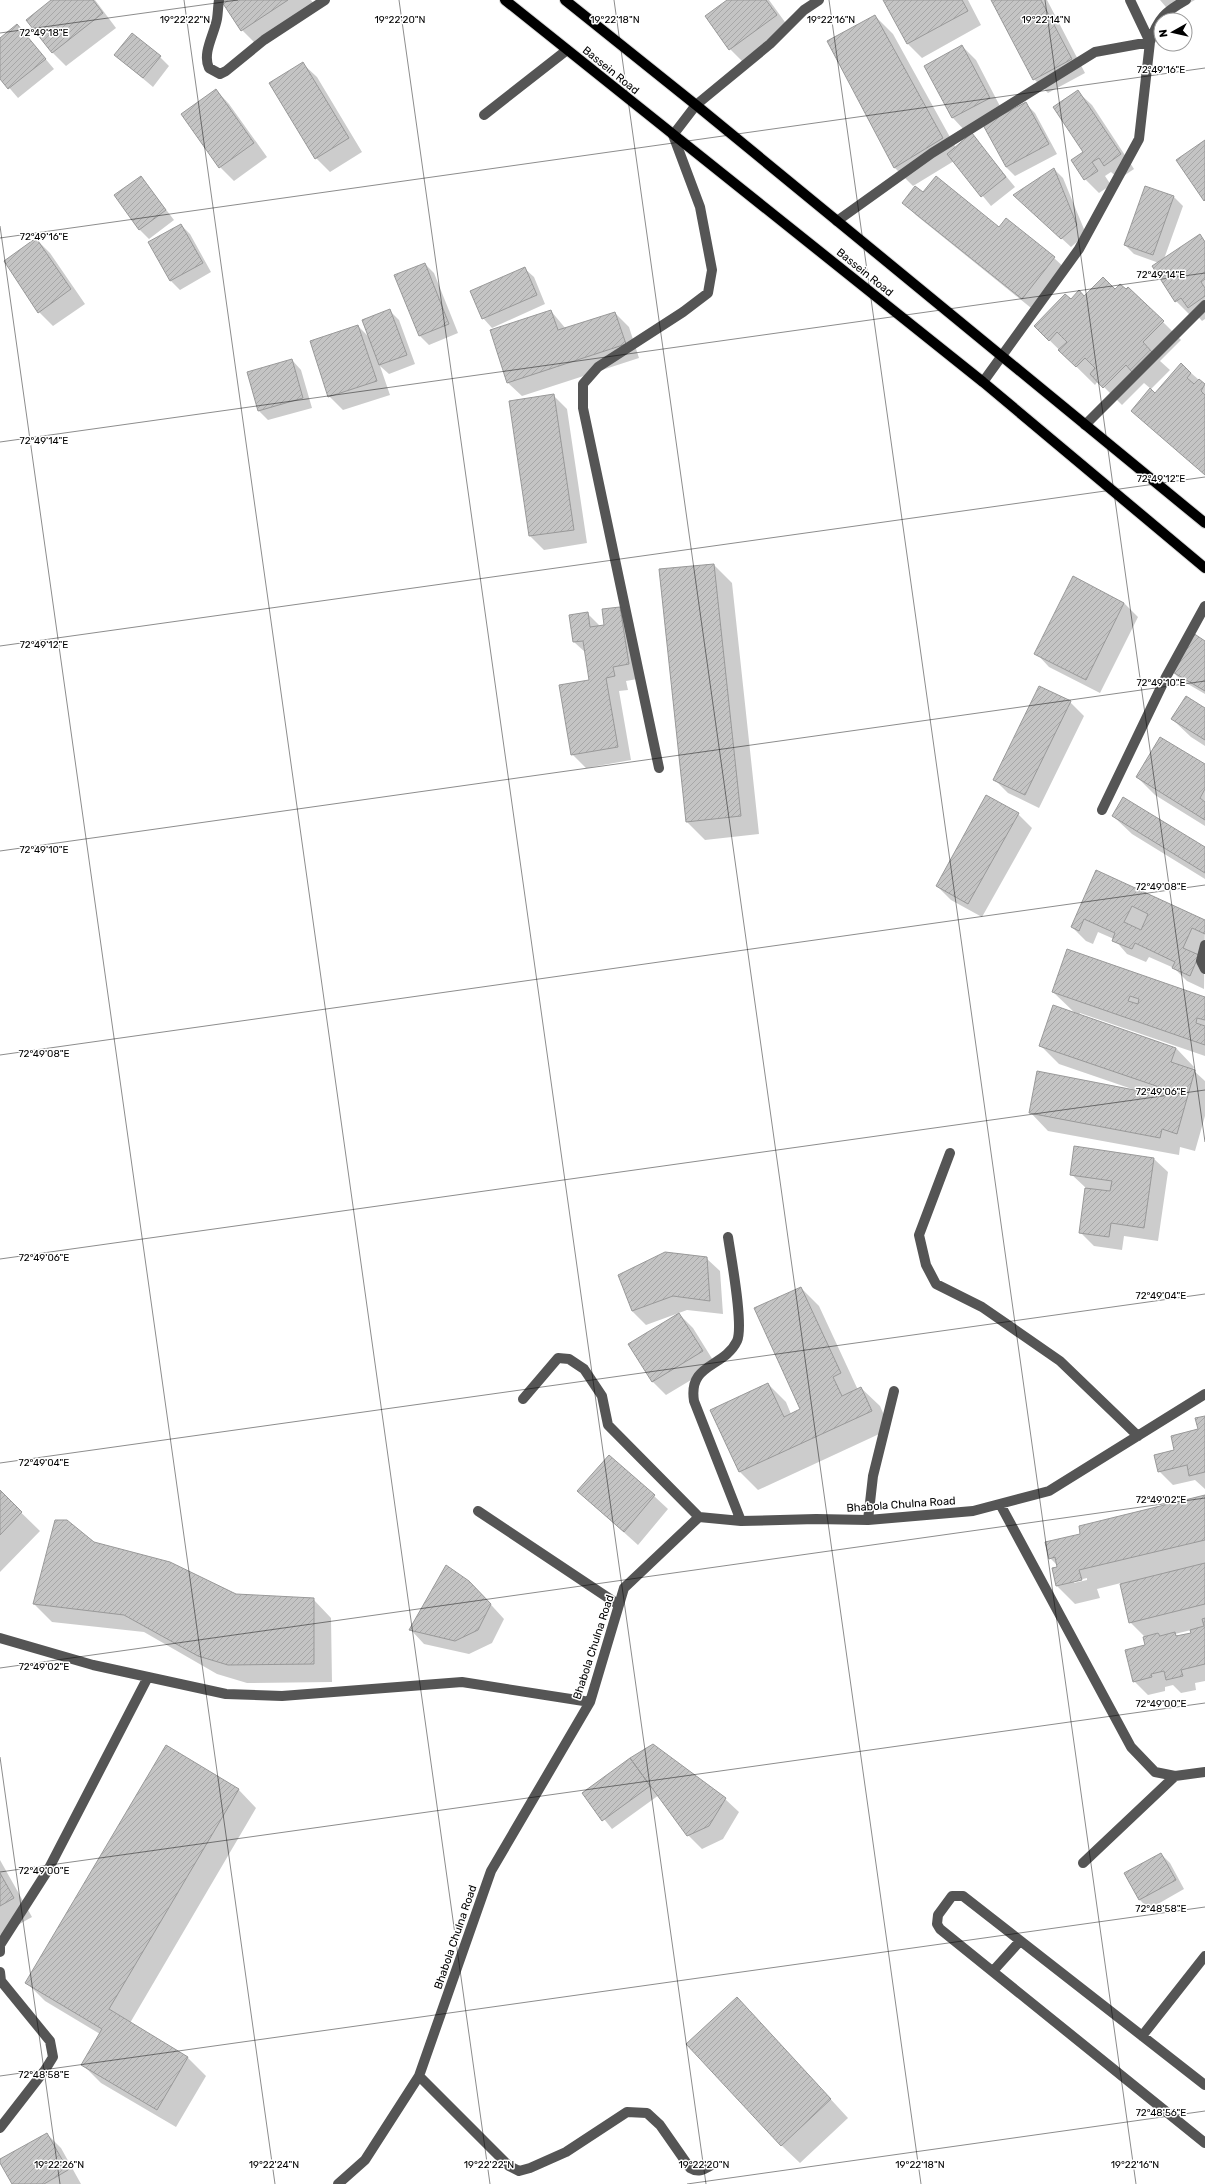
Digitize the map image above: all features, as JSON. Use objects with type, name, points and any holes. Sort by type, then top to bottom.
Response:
[{"type":"main road","name":"Bassein Road","points":[[505,0],[983,382],[1205,568]]},
{"type":"main road","name":"Bassein Road","points":[[565,0],[696,105],[1205,523]]},
{"type":"street","points":[[218,0],[217,19],[207,51],[206,63],[209,68],[220,74],[226,71],[264,40],[326,0]]},
{"type":"street","points":[[659,768],[583,408],[583,384],[598,367],[683,312],[708,293],[712,270],[700,207],[673,135],[696,105],[770,44],[804,10],[819,0]]},
{"type":"street","points":[[1130,0],[1150,42]]},
{"type":"street","points":[[983,382],[1001,355],[1079,249],[1139,140],[1150,42],[1154,30],[1166,12],[1186,0]]},
{"type":"street","points":[[837,221],[932,154],[1096,52],[1150,42]]},
{"type":"street","points":[[484,115],[568,50]]},
{"type":"street","points":[[1085,425],[1205,305]]},
{"type":"street","points":[[1102,810],[1166,677],[1205,606]]},
{"type":"street","points":[[1205,945],[1201,961],[1205,969]]},
{"type":"street","points":[[950,1153],[919,1235],[926,1265],[936,1284],[982,1307],[1060,1361],[1138,1436]]},
{"type":"street","points":[[728,1238],[739,1312],[738,1340],[725,1356],[700,1374],[694,1382],[692,1391],[694,1401],[741,1521]]},
{"type":"street","points":[[523,1399],[558,1358],[569,1359],[584,1369],[602,1396],[608,1425],[698,1517]]},
{"type":"street","points":[[868,1520],[873,1476],[894,1391]]},
{"type":"street","name":"Bhabola Chulna Road","points":[[338,2184],[365,2160],[419,2076],[491,1871],[590,1702],[624,1588],[698,1517],[741,1521],[868,1520],[974,1511],[1049,1491],[1205,1394]]},
{"type":"street","points":[[1000,1504],[1132,1747],[1155,1772],[1175,1776],[1205,1772]]},
{"type":"street","points":[[478,1511],[620,1605]]},
{"type":"street","points":[[0,1638],[93,1665],[226,1694],[282,1696],[462,1682],[590,1702]]},
{"type":"street","points":[[0,1952],[0,1945],[48,1870],[148,1677]]},
{"type":"street","points":[[1083,1863],[1175,1776]]},
{"type":"street","points":[[1205,2085],[963,1896],[952,1896],[938,1915],[937,1924],[940,1929],[1205,2143]]},
{"type":"street","points":[[993,1971],[1020,1941]]},
{"type":"street","points":[[1142,2036],[1205,1956]]},
{"type":"street","points":[[0,1972],[1,1981],[50,2040],[52,2057],[46,2070],[0,2128]]},
{"type":"street","points":[[419,2076],[509,2166],[519,2171],[530,2168],[566,2152],[627,2112],[647,2113],[660,2125],[690,2168],[695,2171],[700,2171],[710,2166]]},
{"type":"building","points":[[51,0],[93,0],[103,13],[52,53],[26,20]]},
{"type":"building","points":[[224,0],[288,0],[241,31],[222,2]]},
{"type":"building","points":[[727,0],[766,0],[777,15],[729,50],[705,16]]},
{"type":"building","points":[[883,0],[962,0],[968,11],[907,44]]},
{"type":"building","points":[[991,0],[1041,0],[1072,59],[1033,80]]},
{"type":"building","points":[[875,15],[943,138],[894,168],[827,41]]},
{"type":"building","points":[[17,24],[46,59],[8,89],[0,79],[0,38]]},
{"type":"building","points":[[132,33],[161,56],[143,78],[114,55]]},
{"type":"building","points":[[962,45],[990,98],[952,118],[924,66]]},
{"type":"building","points":[[303,62],[349,138],[315,159],[269,83]]},
{"type":"building","points":[[216,89],[254,143],[219,168],[181,114]]},
{"type":"building","points":[[1078,90],[1121,154],[1104,166],[1099,158],[1092,162],[1098,171],[1084,180],[1071,160],[1083,152],[1053,107]]},
{"type":"building","points":[[1026,102],[1049,144],[1006,167],[983,125]]},
{"type":"building","points":[[972,133],[1006,177],[981,197],[947,154]]},
{"type":"building","points":[[1205,140],[1205,200],[1204,201],[1176,160]]},
{"type":"building","points":[[1054,168],[1077,225],[1061,239],[1013,195]]},
{"type":"building","points":[[141,176],[166,210],[139,230],[114,195]]},
{"type":"building","points":[[936,176],[999,227],[1006,218],[1055,257],[1022,299],[902,203],[915,186],[923,192]]},
{"type":"building","points":[[1145,186],[1174,196],[1153,255],[1124,245]]},
{"type":"building","points":[[181,224],[203,263],[170,281],[148,242]]},
{"type":"building","points":[[1200,234],[1205,242],[1205,279],[1201,282],[1205,288],[1205,296],[1188,308],[1181,298],[1175,302],[1152,266]]},
{"type":"building","points":[[36,238],[71,289],[38,313],[4,261]]},
{"type":"building","points":[[425,263],[449,324],[419,336],[394,275]]},
{"type":"building","points":[[525,267],[537,295],[482,319],[470,291]]},
{"type":"building","points":[[1103,277],[1115,289],[1120,284],[1126,289],[1128,287],[1164,321],[1143,342],[1152,352],[1132,372],[1126,365],[1103,388],[1090,374],[1095,368],[1085,358],[1076,367],[1058,350],[1067,342],[1057,332],[1049,341],[1034,326],[1065,294],[1071,299],[1079,290],[1084,296]]},
{"type":"building","points":[[390,309],[407,355],[379,365],[362,320]]},
{"type":"building","points":[[551,310],[558,330],[615,312],[626,344],[507,383],[490,330]]},
{"type":"building","points":[[358,325],[377,381],[328,397],[310,341]]},
{"type":"building","points":[[292,359],[303,398],[258,411],[247,372]]},
{"type":"building","points":[[1181,363],[1191,373],[1187,378],[1194,384],[1199,379],[1205,384],[1201,391],[1205,395],[1205,475],[1131,411],[1150,388],[1155,393]]},
{"type":"building","points":[[554,394],[574,530],[529,536],[509,401]]},
{"type":"building","points":[[714,564],[741,816],[686,822],[659,569]]},
{"type":"building","points":[[1073,576],[1124,603],[1086,680],[1034,654]]},
{"type":"building","points":[[620,607],[629,664],[613,667],[615,676],[606,678],[618,747],[571,755],[559,685],[589,680],[583,641],[573,642],[569,615],[588,612],[590,627],[604,625],[602,609]]},
{"type":"building","points":[[1193,633],[1205,641],[1205,691],[1171,671]]},
{"type":"building","points":[[1039,686],[1071,701],[1025,795],[993,780]]},
{"type":"building","points":[[1186,696],[1205,708],[1205,740],[1171,719]]},
{"type":"building","points":[[1160,737],[1205,764],[1205,789],[1200,798],[1205,802],[1205,820],[1136,777]]},
{"type":"building","points":[[986,795],[1019,813],[968,904],[936,886]]},
{"type":"building","points":[[1123,797],[1205,847],[1205,873],[1112,816]]},
{"type":"building","points":[[1096,870],[1205,920],[1205,934],[1192,928],[1183,948],[1199,955],[1190,976],[1172,968],[1175,962],[1135,943],[1132,949],[1112,941],[1115,933],[1084,919],[1079,931],[1071,927]],"holes":[[[1132,906],[1148,914],[1141,930],[1124,922]]]},
{"type":"building","points":[[1067,949],[1205,997],[1205,1020],[1197,1018],[1196,1023],[1205,1026],[1205,1045],[1052,992]],"holes":[[[1130,996],[1139,999],[1138,1004],[1128,1001]]]},
{"type":"building","points":[[1053,1005],[1176,1048],[1171,1062],[1195,1070],[1177,1134],[1162,1129],[1160,1138],[1029,1113],[1037,1071],[1160,1095],[1162,1088],[1039,1046]]},
{"type":"building","points":[[1074,1146],[1154,1158],[1144,1228],[1111,1223],[1109,1237],[1079,1233],[1085,1188],[1110,1191],[1112,1181],[1070,1175]]},
{"type":"building","points":[[665,1252],[707,1257],[710,1301],[673,1296],[632,1311],[618,1275]]},
{"type":"building","points":[[801,1287],[841,1373],[833,1377],[842,1396],[861,1387],[872,1411],[739,1472],[710,1410],[768,1383],[784,1417],[800,1409],[754,1308]]},
{"type":"building","points":[[679,1313],[703,1351],[652,1382],[628,1344]]},
{"type":"building","points":[[1205,1416],[1205,1472],[1189,1476],[1187,1465],[1158,1472],[1154,1455],[1174,1450],[1171,1436],[1198,1429],[1195,1418]]},
{"type":"building","points":[[609,1455],[655,1495],[624,1532],[577,1491]]},
{"type":"building","points":[[0,1490],[22,1512],[0,1535]]},
{"type":"building","points":[[1205,1495],[1205,1540],[1079,1570],[1082,1580],[1056,1586],[1052,1568],[1057,1567],[1055,1557],[1049,1559],[1045,1542],[1080,1534],[1079,1526]]},
{"type":"building","points":[[55,1520],[67,1520],[94,1542],[170,1562],[236,1594],[314,1598],[314,1664],[228,1665],[198,1656],[124,1615],[33,1604]]},
{"type":"building","points":[[1205,1563],[1205,1604],[1129,1623],[1120,1584]]},
{"type":"building","points":[[446,1565],[469,1581],[491,1604],[478,1630],[455,1641],[409,1630]]},
{"type":"building","points":[[1205,1618],[1205,1664],[1181,1670],[1183,1676],[1166,1680],[1164,1671],[1151,1674],[1152,1677],[1133,1682],[1125,1650],[1145,1645],[1143,1637],[1158,1633],[1160,1636],[1175,1632],[1176,1636],[1191,1633],[1190,1630],[1204,1626],[1202,1619]]},
{"type":"building","points":[[653,1744],[726,1798],[709,1826],[687,1836],[630,1758]]},
{"type":"building","points":[[166,1745],[239,1789],[109,2009],[188,2057],[157,2110],[81,2065],[102,2029],[25,1983]]},
{"type":"building","points":[[630,1758],[650,1786],[602,1821],[582,1793]]},
{"type":"building","points":[[1161,1853],[1176,1880],[1139,1900],[1124,1873]]},
{"type":"building","points":[[0,1873],[14,1898],[0,1906]]},
{"type":"building","points":[[737,1997],[831,2099],[781,2146],[686,2044]]},
{"type":"building","points":[[47,2133],[68,2170],[44,2184],[12,2184],[0,2163],[0,2159]]}]
